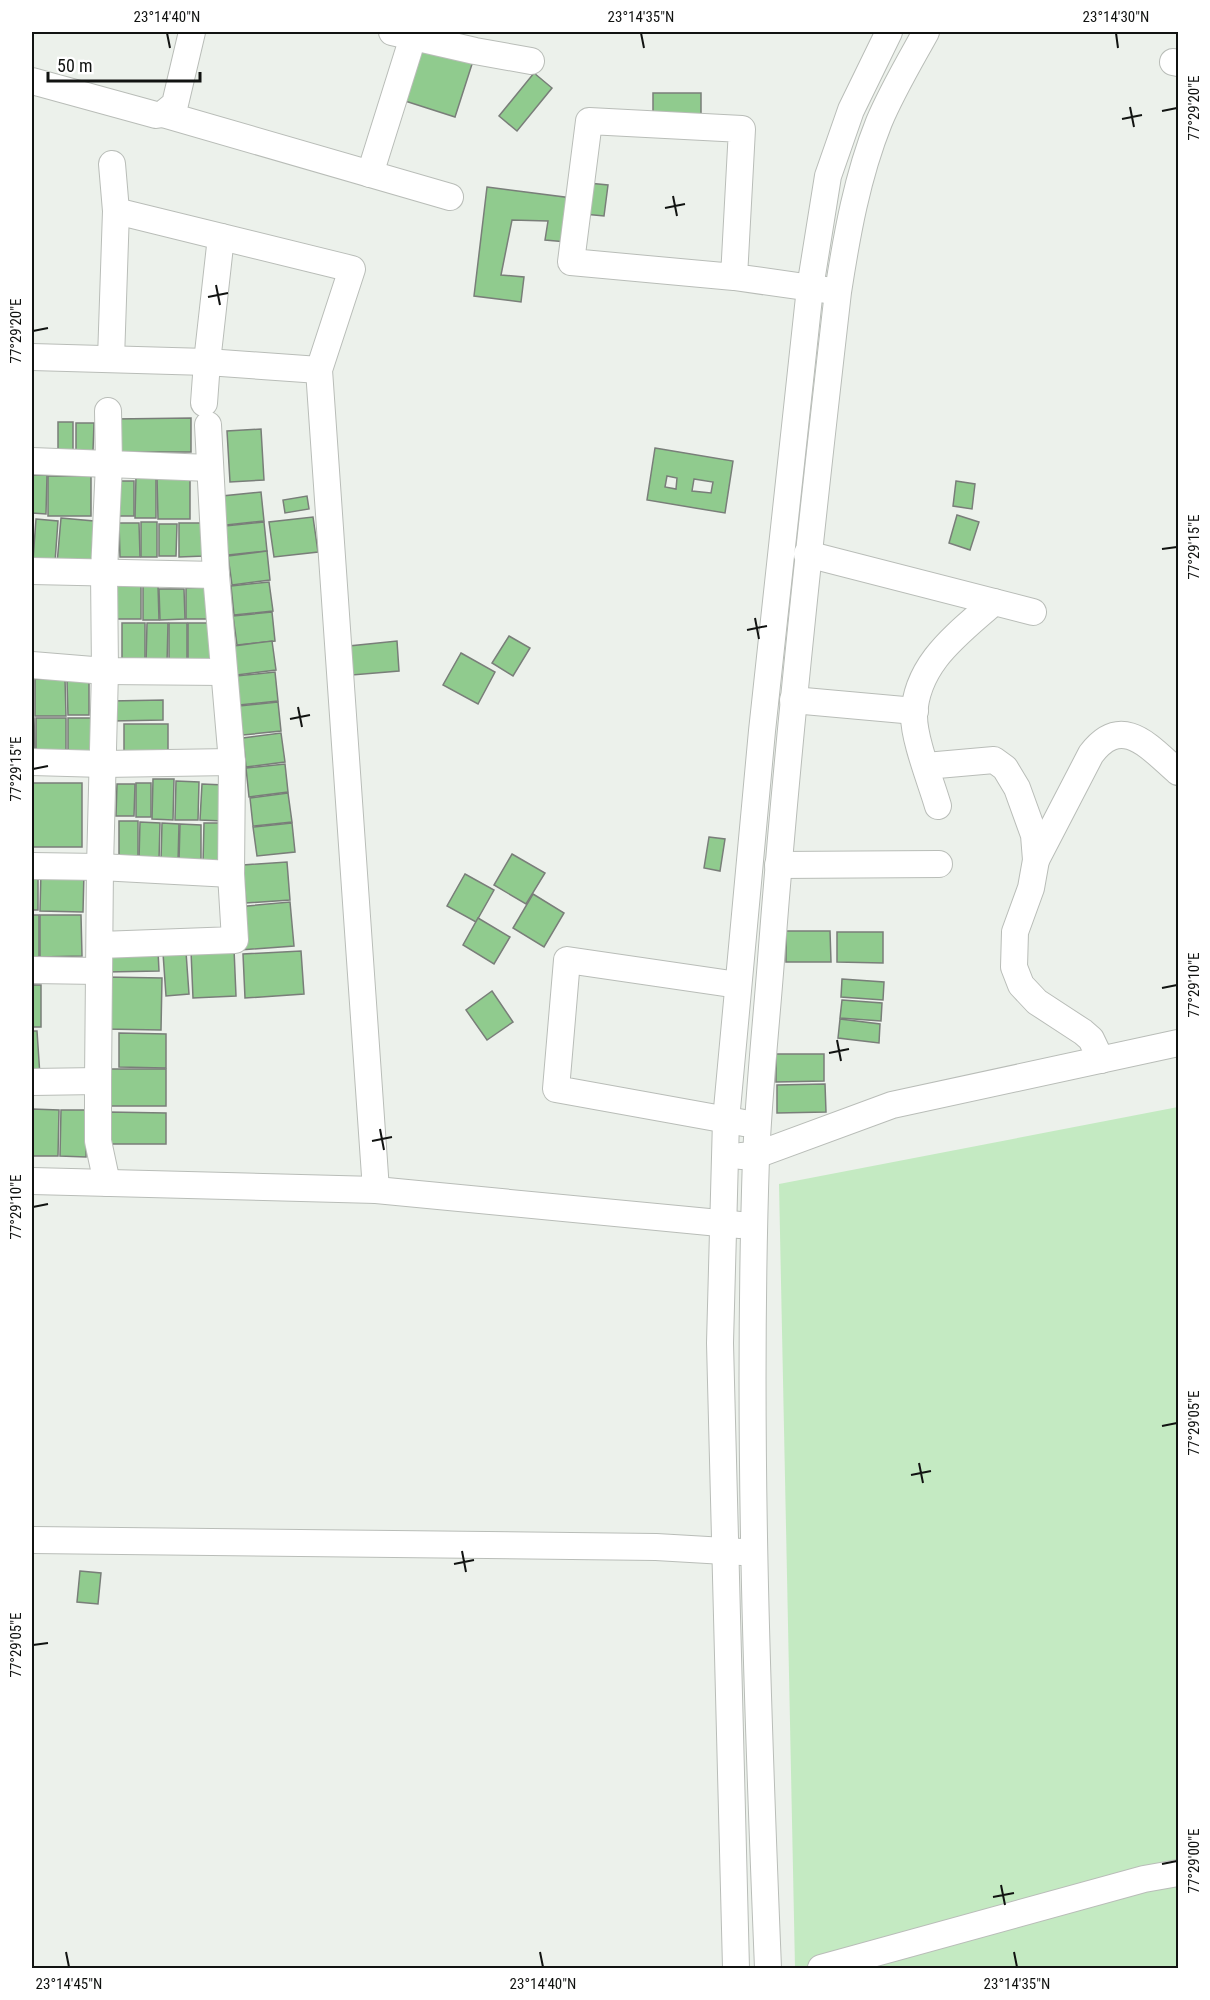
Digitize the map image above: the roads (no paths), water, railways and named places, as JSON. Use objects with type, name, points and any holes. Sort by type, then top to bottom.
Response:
[{"type":"street","points":[[163,114],[175,104],[192,32]]},
{"type":"street","points":[[736,1968],[720,1343],[726,1119],[762,730],[810,288],[828,176],[851,110],[889,32]]},
{"type":"street","points":[[768,1968],[753,1553],[755,1226],[756,1155],[778,865],[807,554],[838,292],[857,185],[880,120],[926,32]]},
{"type":"street","points":[[370,174],[402,34],[531,61]]},
{"type":"street","points":[[32,81],[156,115],[163,114],[450,197]]},
{"type":"street","points":[[734,277],[742,129],[589,121],[571,262],[734,277],[838,292]]},
{"type":"street","points":[[111,359],[116,211],[112,164]]},
{"type":"street","points":[[116,211],[352,269],[319,370],[376,1191]]},
{"type":"street","points":[[100,945],[235,940],[231,874],[232,762],[216,575],[206,414],[207,362],[221,237]]},
{"type":"street","points":[[32,357],[207,362],[319,370]]},
{"type":"street","points":[[107,1183],[98,1141],[98,1081],[108,411]]},
{"type":"street","points":[[792,451],[819,451]]},
{"type":"street","points":[[32,461],[210,468]]},
{"type":"street","points":[[807,554],[1033,612]]},
{"type":"street","points":[[32,571],[216,575]]},
{"type":"street","points":[[938,806],[918,738],[914,716],[921,682],[931,662],[994,602]]},
{"type":"street","points":[[32,665],[105,671],[224,672]]},
{"type":"street","points":[[793,700],[915,711]]},
{"type":"street","points":[[1036,860],[1091,754],[1106,740],[1120,734],[1135,736],[1179,772]]},
{"type":"street","points":[[926,766],[993,760],[1005,768],[1017,788],[1034,835],[1036,860],[1031,888],[1015,932],[1014,967],[1021,985],[1037,1002],[1091,1039],[1101,1060]]},
{"type":"street","points":[[32,762],[103,764],[232,762]]},
{"type":"street","points":[[778,865],[939,864]]},
{"type":"street","points":[[32,866],[231,874]]},
{"type":"street","points":[[738,985],[567,960],[556,1089],[759,1126]]},
{"type":"street","points":[[32,970],[99,971]]},
{"type":"street","points":[[725,1158],[756,1155],[891,1105],[1179,1044]]},
{"type":"street","points":[[32,1082],[98,1081]]},
{"type":"street","points":[[32,1181],[376,1191],[755,1226]]},
{"type":"street","points":[[32,1540],[656,1547],[753,1553]]},
{"type":"street","points":[[821,1968],[1144,1879],[1179,1873]]}]
